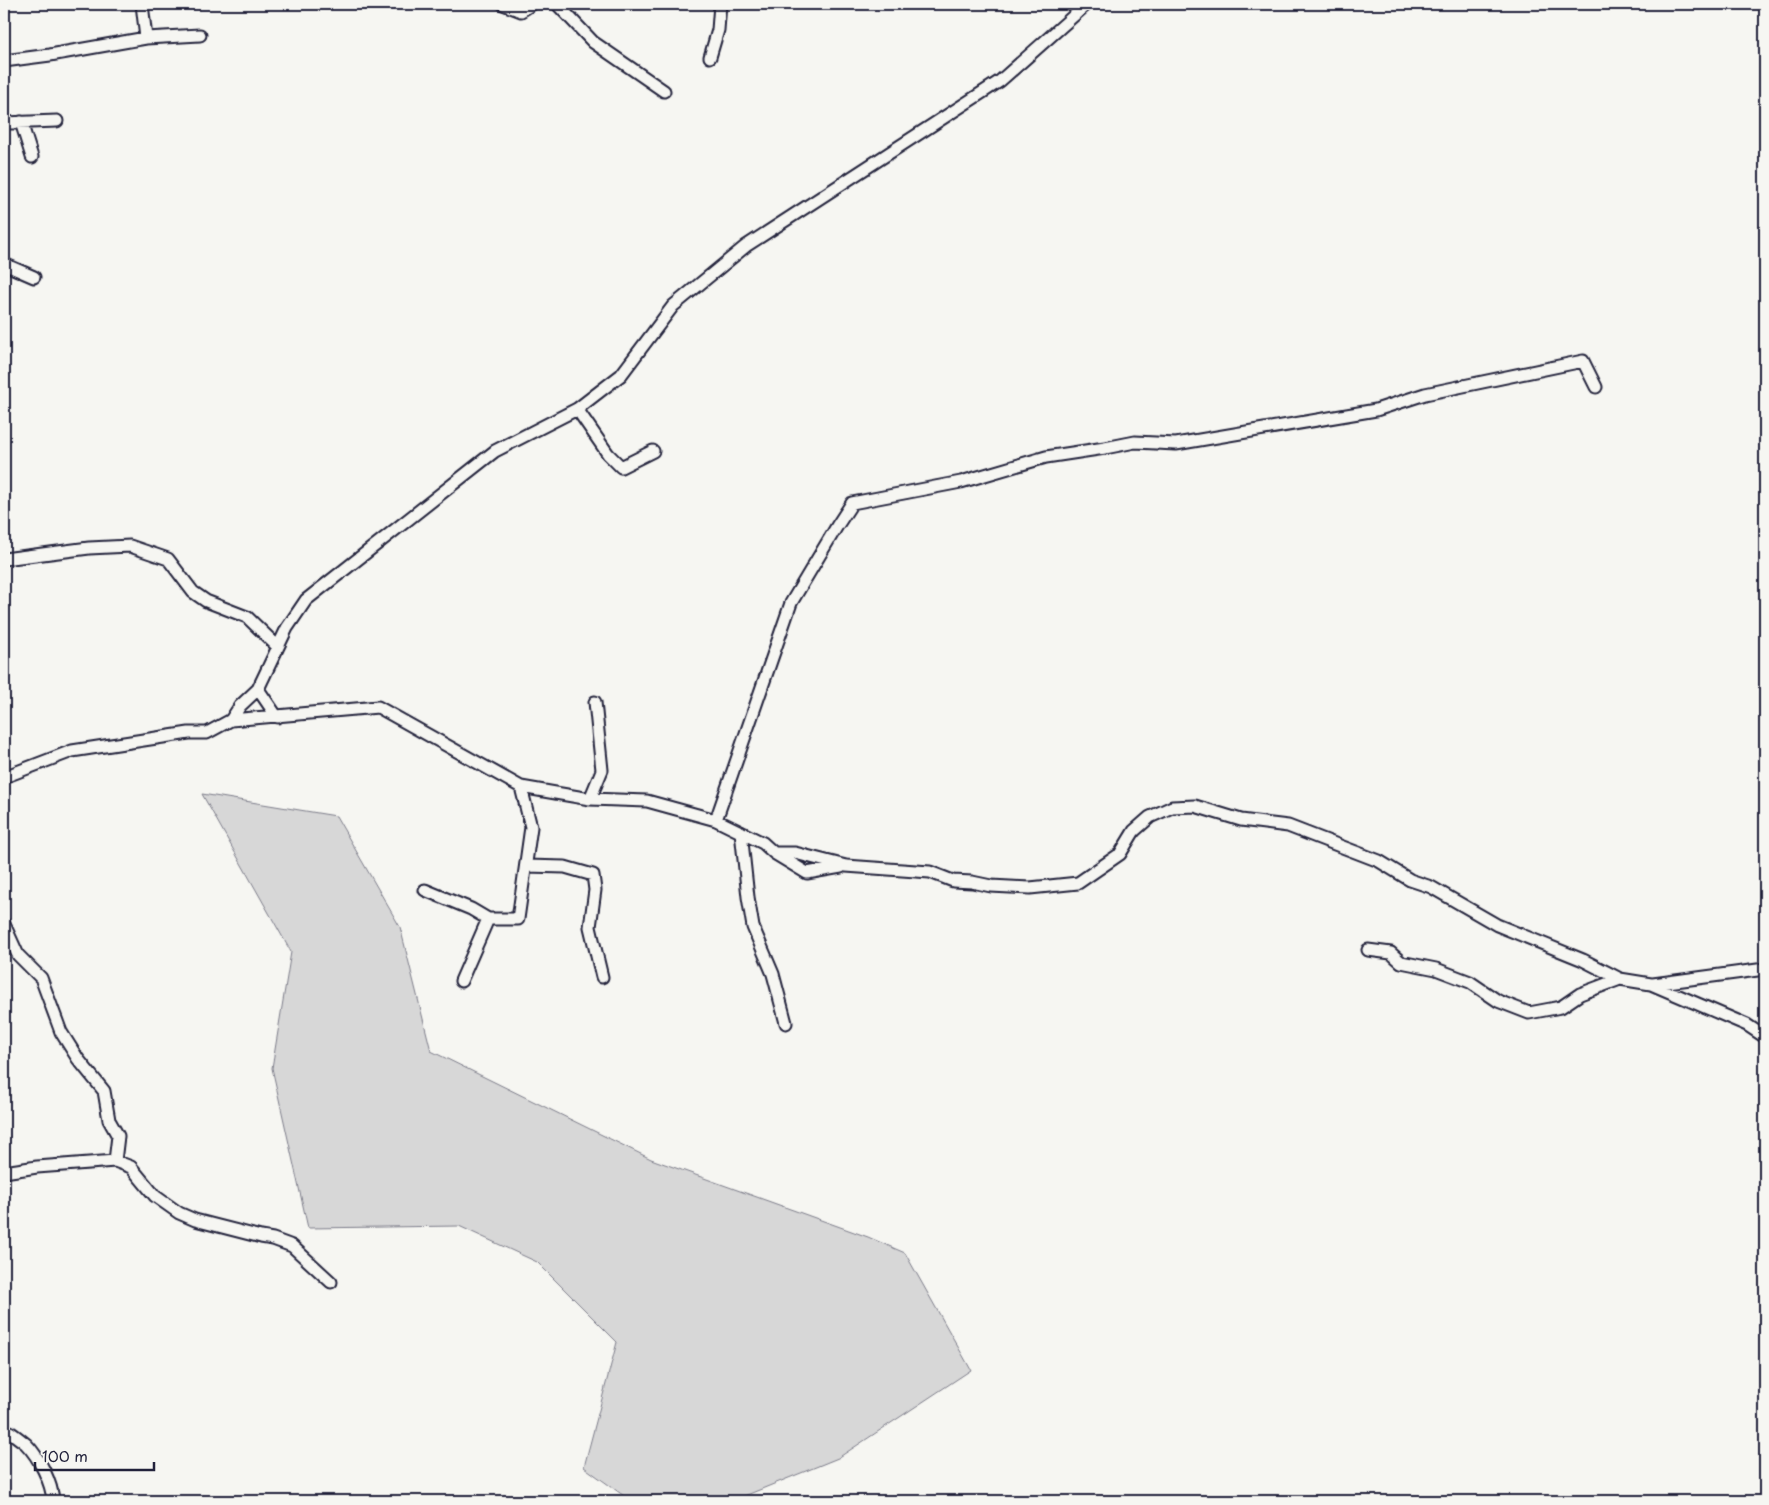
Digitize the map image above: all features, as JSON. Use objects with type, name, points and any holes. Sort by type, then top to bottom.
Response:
[{"type":"street","points":[[142,4],[146,38]]},
{"type":"street","points":[[503,4],[521,11],[532,4]]},
{"type":"street","points":[[556,4],[593,42],[664,90]]},
{"type":"street","points":[[710,57],[718,30],[720,4]]},
{"type":"street","points":[[231,720],[240,706],[258,689],[287,628],[306,600],[495,451],[577,409],[621,375],[673,306],[746,246],[1000,81],[1087,4]]},
{"type":"street","points":[[4,61],[146,38],[200,35]]},
{"type":"street","points":[[4,124],[57,121]]},
{"type":"street","points":[[21,122],[32,157]]},
{"type":"street","points":[[4,264],[34,278]]},
{"type":"street","points":[[716,820],[791,603],[852,503],[961,482],[1046,457],[1135,442],[1176,444],[1376,410],[1425,394],[1583,361],[1596,387]]},
{"type":"street","points":[[577,409],[608,454],[621,467],[653,451]]},
{"type":"street","points":[[4,559],[89,548],[130,546],[168,559],[193,592],[206,601],[248,618],[278,647]]},
{"type":"street","points":[[258,689],[278,716]]},
{"type":"street","points":[[590,799],[602,770],[595,702]]},
{"type":"street","points":[[4,777],[72,751],[207,733],[231,720],[378,707],[521,786],[590,799],[647,801],[716,820],[763,843],[774,853],[807,873],[846,866]]},
{"type":"street","points":[[425,890],[471,909],[488,919],[518,919],[532,827],[521,786]]},
{"type":"street","points":[[774,853],[795,853],[846,866],[930,872],[953,881],[992,886],[1030,888],[1078,883],[1120,854],[1134,831],[1150,817],[1172,807],[1195,806],[1241,820],[1288,826],[1379,861],[1410,880],[1431,888],[1497,926],[1583,960],[1620,979],[1651,984],[1748,1025],[1765,1037]]},
{"type":"street","points":[[741,832],[753,927],[773,974],[786,1023]]},
{"type":"street","points":[[526,866],[566,867],[593,875],[596,890],[590,927],[602,977]]},
{"type":"street","points":[[461,981],[488,919]]},
{"type":"street","points":[[4,924],[18,955],[41,978],[61,1032],[78,1059],[104,1091],[109,1120],[118,1136],[115,1161]]},
{"type":"street","points":[[1368,950],[1391,953],[1401,962],[1436,969],[1470,982],[1498,1002],[1529,1013],[1561,1007],[1580,994],[1620,979]]},
{"type":"street","points":[[1651,984],[1765,969]]},
{"type":"street","points":[[4,1172],[37,1167],[115,1161],[131,1167],[155,1196],[179,1213],[196,1220],[273,1239],[292,1246],[331,1282]]},
{"type":"street","points":[[4,1433],[10,1432],[27,1445],[46,1475],[53,1493],[53,1501]]},
{"type":"shaded area","points":[[202,794],[336,816],[400,927],[431,1051],[651,1159],[868,1237],[905,1253],[971,1370],[838,1458],[732,1501],[631,1501],[584,1467],[617,1342],[537,1262],[459,1226],[308,1228],[272,1068],[291,952]]}]
